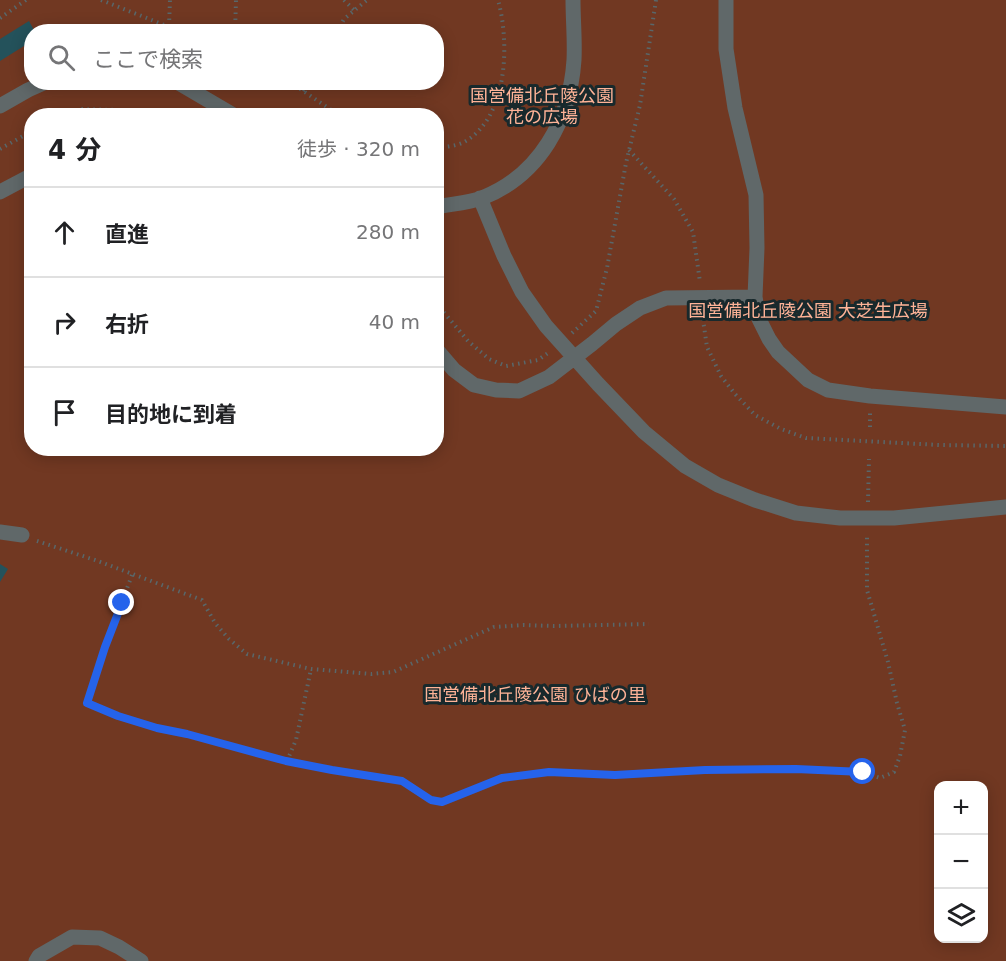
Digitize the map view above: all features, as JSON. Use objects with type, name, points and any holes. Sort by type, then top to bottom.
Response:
[{"type":"street","points":[[444,205],[480,198],[520,176],[536,160],[553,137],[562,117],[574,61],[573,0]]},
{"type":"street","points":[[726,0],[726,49],[731,84],[756,195],[755,297],[759,319],[769,339],[778,352],[808,380],[828,390],[870,396],[1006,407]]},
{"type":"street","points":[[0,106],[28,90]]},
{"type":"street","points":[[191,90],[221,108]]},
{"type":"street","points":[[0,192],[24,180]]},
{"type":"street","points":[[480,198],[508,265],[522,291],[546,326],[644,432],[685,466],[718,485],[796,513],[840,518],[894,518],[1006,507]]},
{"type":"street","points":[[444,358],[454,370],[474,385],[496,390],[519,391],[549,377],[640,308],[666,298],[755,297]]},
{"type":"street","points":[[0,532],[22,536]]},
{"type":"street","points":[[36,961],[39,956],[72,937],[100,938],[141,961]]},
{"type":"path","points":[[0,18],[26,0]]},
{"type":"path","points":[[101,0],[164,24]]},
{"type":"path","points":[[169,24],[170,0]]},
{"type":"path","points":[[235,24],[236,0]]},
{"type":"path","points":[[344,0],[354,10]]},
{"type":"path","points":[[342,24],[367,0]]},
{"type":"path","points":[[444,146],[462,143],[471,137],[484,125],[494,109],[501,84],[504,51],[498,0]]},
{"type":"path","points":[[580,327],[596,311],[607,268],[629,150],[640,105],[656,0]]},
{"type":"path","points":[[303,91],[328,108]]},
{"type":"path","points":[[0,149],[24,136]]},
{"type":"path","points":[[629,150],[674,199],[693,232],[699,272]]},
{"type":"path","points":[[444,312],[468,341],[489,359],[506,366],[538,360]]},
{"type":"path","points":[[703,323],[706,347],[721,376],[755,415],[781,429],[806,438],[1006,446]]},
{"type":"path","points":[[868,502],[869,459]]},
{"type":"path","points":[[22,536],[95,560],[202,600],[215,623],[247,654],[310,669],[371,674],[393,672],[494,627],[649,624]]},
{"type":"path","points":[[132,575],[87,703],[118,716],[157,728],[286,761],[402,781],[431,800],[442,802],[502,778],[549,772],[615,775],[705,770],[796,769],[863,772],[880,778],[894,772],[905,730],[867,590],[867,536]]},
{"type":"path","points":[[286,761],[296,740],[310,669]]},
{"type":"green space","name":"国営備北丘陵公園 ひばの里","points":[[0,0],[1006,0],[1006,961],[0,961]]},
{"type":"building","points":[[24,24],[24,46],[0,61],[0,39]]},
{"type":"building","points":[[0,564],[8,569],[0,582]]},
{"type":"route","points":[[122,603],[87,703],[118,716],[157,728],[262,753],[286,761],[402,781],[431,800],[442,802],[502,778],[549,772],[615,775],[705,770],[796,769],[863,772]]},
{"type":"park label","name":"国営備北丘陵公園 花の広場","points":[[542,106]]},
{"type":"park label","name":"国営備北丘陵公園 大芝生広場","points":[[808,311]]}]
